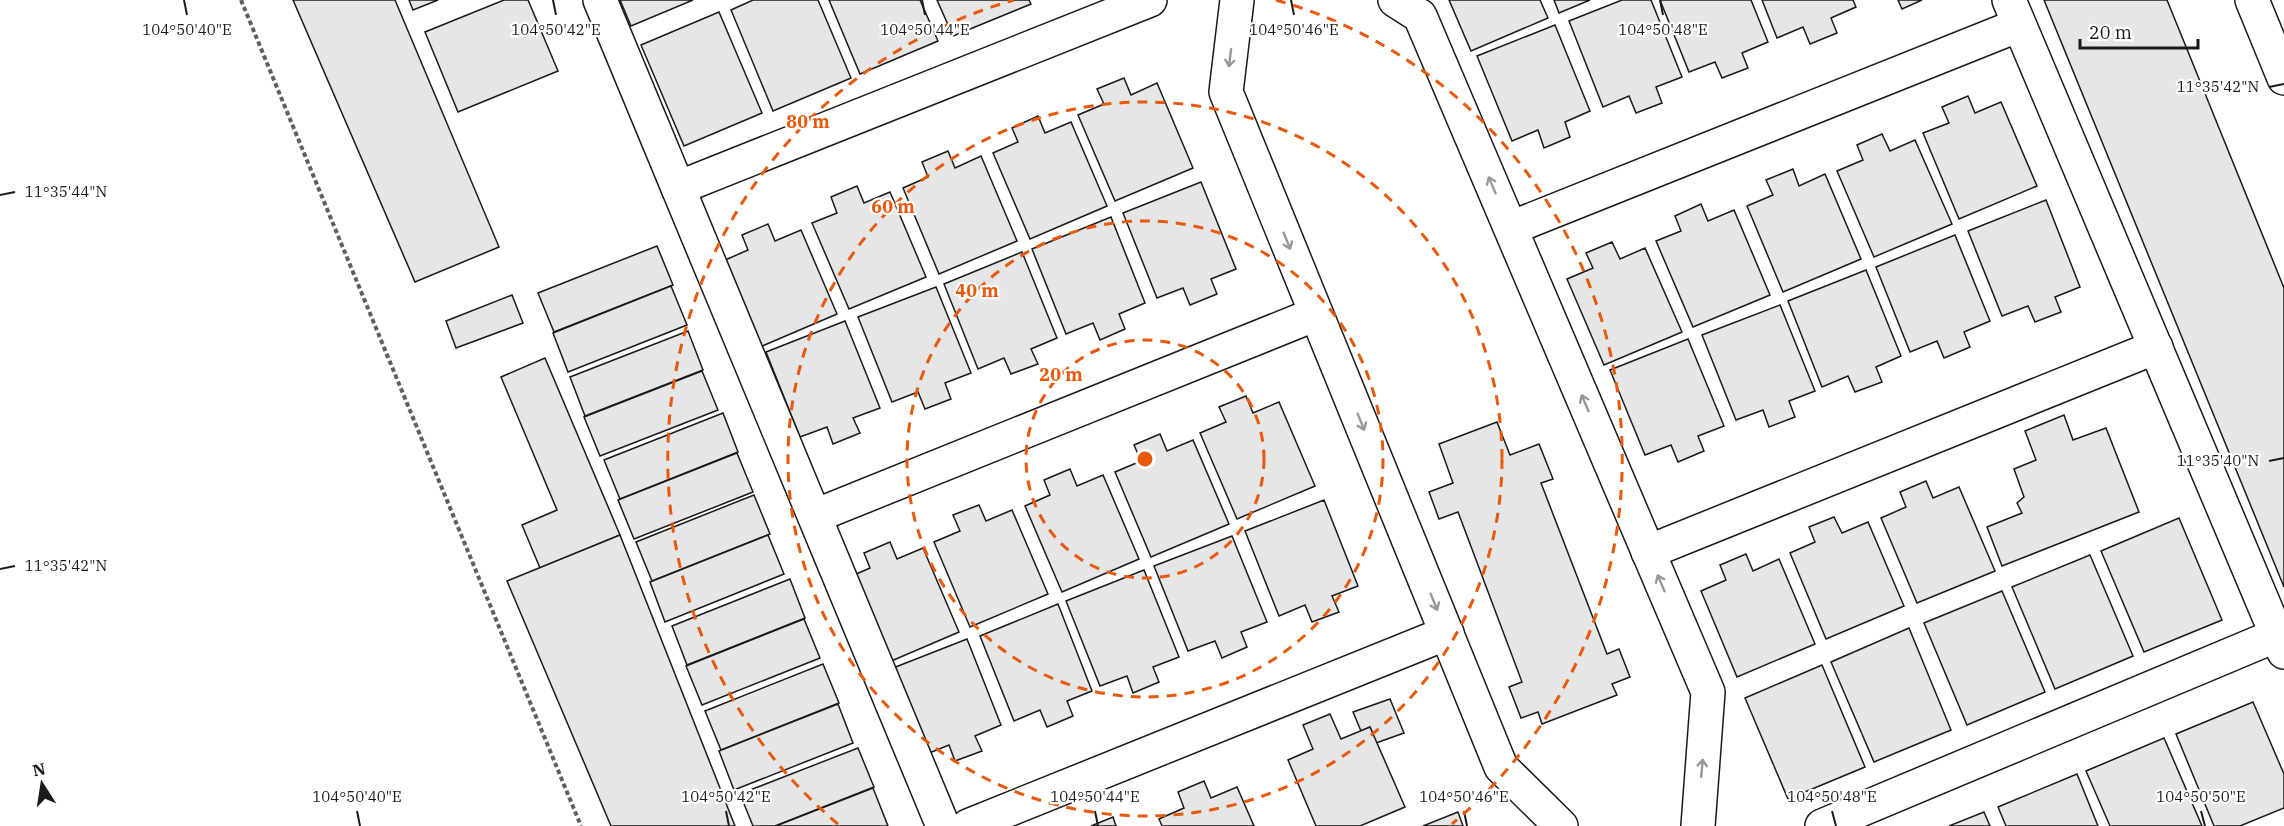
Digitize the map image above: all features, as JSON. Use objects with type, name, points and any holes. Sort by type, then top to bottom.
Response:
[{"type":"street","points":[[600,0],[944,826]]},
{"type":"street","points":[[678,189],[1150,0]]},
{"type":"street","points":[[1237,0],[1226,92],[1501,767],[1561,826]]},
{"type":"street","points":[[1395,0],[1420,16],[1708,692],[1698,826]]},
{"type":"street","points":[[2252,0],[2284,78]]},
{"type":"street","points":[[1511,228],[2014,12],[2280,644],[1822,826]]},
{"type":"street","points":[[815,516],[1316,314]]},
{"type":"street","points":[[1648,552],[2156,347]]},
{"type":"street","points":[[968,826],[1447,633]]},
{"type":"path","points":[[241,0],[581,826]]},
{"type":"building","points":[[293,0],[395,0],[499,247],[415,282]]},
{"type":"building","points":[[409,0],[438,0],[413,10]]},
{"type":"building","points":[[504,0],[528,0],[558,71],[458,112],[425,32]]},
{"type":"building","points":[[620,0],[693,0],[631,26]]},
{"type":"building","points":[[753,0],[818,0],[851,78],[773,111],[731,10]]},
{"type":"building","points":[[829,0],[920,0],[938,41],[860,74]]},
{"type":"building","points":[[937,0],[1029,0],[1031,4],[953,36]]},
{"type":"building","points":[[1449,0],[1540,0],[1548,18],[1471,51]]},
{"type":"building","points":[[1554,0],[1590,0],[1559,13]]},
{"type":"building","points":[[1622,0],[1651,0],[1682,77],[1656,87],[1662,103],[1636,113],[1629,96],[1603,107],[1569,21]]},
{"type":"building","points":[[1660,0],[1751,0],[1768,42],[1742,53],[1748,68],[1722,78],[1715,62],[1689,72]]},
{"type":"building","points":[[1762,0],[1853,0],[1856,7],[1831,18],[1837,33],[1810,44],[1803,27],[1777,38]]},
{"type":"building","points":[[1898,0],[1922,0],[1902,9]]},
{"type":"building","points":[[2044,0],[2167,0],[2284,288],[2284,587]]},
{"type":"building","points":[[719,12],[762,113],[684,146],[641,45]]},
{"type":"building","points":[[1555,25],[1590,111],[1565,122],[1570,137],[1544,148],[1538,130],[1512,141],[1477,56]]},
{"type":"building","points":[[1124,78],[1131,95],[1157,83],[1193,168],[1115,201],[1078,115],[1104,104],[1097,89]]},
{"type":"building","points":[[1968,96],[1975,113],[2001,102],[2037,186],[1959,219],[1923,133],[1949,123],[1942,107]]},
{"type":"building","points":[[1038,116],[1045,133],[1071,122],[1107,206],[1030,239],[993,153],[1018,142],[1012,128]]},
{"type":"building","points":[[1882,134],[1890,151],[1915,140],[1952,224],[1874,257],[1837,171],[1863,160],[1857,145]]},
{"type":"building","points":[[948,151],[955,168],[981,156],[1017,241],[939,274],[903,188],[928,177],[922,162]]},
{"type":"building","points":[[1793,169],[1799,186],[1825,174],[1861,259],[1783,292],[1747,206],[1773,195],[1766,180]]},
{"type":"building","points":[[1201,182],[1236,269],[1211,279],[1217,294],[1190,305],[1183,288],[1157,298],[1123,213]]},
{"type":"building","points":[[857,186],[864,203],[890,192],[926,277],[849,309],[812,223],[837,213],[831,197]]},
{"type":"building","points":[[2046,200],[2080,287],[2055,297],[2061,312],[2035,322],[2028,306],[2002,316],[1968,231]]},
{"type":"building","points":[[1701,204],[1708,221],[1734,210],[1770,295],[1693,327],[1656,241],[1681,231],[1675,216]]},
{"type":"building","points":[[1111,217],[1145,303],[1119,314],[1125,329],[1100,340],[1093,323],[1066,334],[1032,249]]},
{"type":"building","points":[[768,224],[775,241],[801,230],[837,314],[760,347],[723,261],[748,250],[742,235]]},
{"type":"building","points":[[1955,235],[1990,321],[1964,332],[1970,347],[1944,358],[1937,341],[1910,352],[1876,267]]},
{"type":"building","points":[[1612,242],[1620,259],[1645,248],[1682,332],[1604,365],[1567,279],[1593,268],[1586,253]]},
{"type":"building","points":[[657,246],[673,285],[554,332],[538,293]]},
{"type":"building","points":[[1022,252],[1057,338],[1031,349],[1038,364],[1011,374],[1004,358],[978,369],[944,284]]},
{"type":"building","points":[[1866,270],[1901,356],[1876,367],[1882,382],[1855,392],[1848,376],[1822,387],[1788,301]]},
{"type":"building","points":[[671,286],[687,325],[568,372],[553,333]]},
{"type":"building","points":[[936,287],[971,373],[945,383],[951,399],[925,409],[918,392],[892,402],[858,317]]},
{"type":"building","points":[[512,295],[523,323],[456,348],[446,321]]},
{"type":"building","points":[[1780,305],[1815,391],[1789,401],[1795,417],[1769,427],[1763,410],[1736,420],[1702,335]]},
{"type":"building","points":[[845,321],[880,408],[853,418],[860,433],[833,444],[827,427],[800,437],[766,352]]},
{"type":"building","points":[[688,331],[703,370],[585,416],[570,377]]},
{"type":"building","points":[[1688,339],[1724,426],[1698,436],[1704,451],[1678,462],[1671,445],[1645,455],[1610,370]]},
{"type":"building","points":[[545,358],[620,535],[540,568],[522,525],[557,510],[501,377]]},
{"type":"building","points":[[702,371],[718,410],[600,456],[584,417]]},
{"type":"building","points":[[1246,396],[1253,413],[1279,402],[1315,486],[1237,519],[1200,433],[1226,422],[1219,407]]},
{"type":"building","points":[[723,413],[738,452],[620,499],[604,460]]},
{"type":"building","points":[[2064,415],[2073,440],[2106,428],[2139,512],[2002,566],[1987,527],[2022,513],[2017,503],[2024,497],[2014,469],[2036,460],[2025,431]]},
{"type":"building","points":[[1497,422],[1510,455],[1539,444],[1553,479],[1541,483],[1607,654],[1619,649],[1630,677],[1612,684],[1617,695],[1542,724],[1538,712],[1521,718],[1509,687],[1522,682],[1458,512],[1439,519],[1429,492],[1453,483],[1439,444]]},
{"type":"building","points":[[1160,434],[1167,451],[1193,440],[1229,524],[1151,557],[1115,472],[1141,461],[1134,445]]},
{"type":"building","points":[[737,453],[753,492],[634,539],[618,500]]},
{"type":"building","points":[[1070,469],[1077,486],[1103,475],[1139,559],[1062,592],[1025,506],[1050,495],[1044,480]]},
{"type":"building","points":[[1926,481],[1933,498],[1959,487],[1995,571],[1917,603],[1881,518],[1906,507],[1900,492]]},
{"type":"building","points":[[754,495],[770,534],[652,581],[636,542]]},
{"type":"building","points":[[1324,500],[1358,586],[1332,596],[1339,612],[1312,622],[1305,605],[1279,616],[1245,531]]},
{"type":"building","points":[[979,505],[986,521],[1012,510],[1048,594],[970,627],[934,542],[960,531],[953,515]]},
{"type":"building","points":[[1834,517],[1842,533],[1868,522],[1904,606],[1826,639],[1790,553],[1815,542],[1809,527]]},
{"type":"building","points":[[2179,518],[2222,620],[2144,652],[2101,551]]},
{"type":"building","points":[[620,535],[735,826],[611,826],[507,581]]},
{"type":"building","points":[[768,535],[784,574],[665,622],[650,582]]},
{"type":"building","points":[[1232,536],[1267,622],[1241,632],[1247,647],[1222,658],[1215,641],[1188,651],[1154,566]]},
{"type":"building","points":[[890,542],[897,559],[923,548],[959,632],[882,665],[845,579],[870,568],[864,553]]},
{"type":"building","points":[[1746,554],[1753,571],[1779,559],[1815,644],[1737,677],[1701,591],[1726,580],[1720,565]]},
{"type":"building","points":[[2090,555],[2133,656],[2055,689],[2012,587]]},
{"type":"building","points":[[1144,570],[1179,657],[1153,667],[1159,682],[1133,693],[1127,676],[1100,686],[1066,601]]},
{"type":"building","points":[[790,579],[805,618],[687,665],[672,626]]},
{"type":"building","points":[[2002,591],[2045,692],[1967,725],[1924,623]]},
{"type":"building","points":[[1058,604],[1092,691],[1067,701],[1073,716],[1047,727],[1040,710],[1014,721],[980,636]]},
{"type":"building","points":[[804,619],[820,658],[702,705],[686,666]]},
{"type":"building","points":[[1909,628],[1951,730],[1874,762],[1831,662]]},
{"type":"building","points":[[967,639],[1001,725],[975,736],[982,751],[955,761],[949,745],[922,756],[888,670]]},
{"type":"building","points":[[823,664],[839,703],[721,750],[705,711]]},
{"type":"building","points":[[1822,665],[1865,767],[1788,799],[1745,698]]},
{"type":"building","points":[[1390,699],[1404,733],[1376,743],[1370,727],[1361,731],[1353,712]]},
{"type":"building","points":[[2253,702],[2284,774],[2284,808],[2240,826],[2214,826],[2176,734]]},
{"type":"building","points":[[838,704],[853,743],[734,790],[719,751]]},
{"type":"building","points":[[1330,714],[1341,739],[1370,727],[1405,807],[1360,826],[1316,826],[1288,760],[1313,749],[1303,725]]},
{"type":"building","points":[[2164,738],[2202,826],[2110,826],[2086,771]]},
{"type":"building","points":[[858,748],[874,787],[775,826],[753,826],[740,794]]},
{"type":"building","points":[[2077,774],[2098,826],[2006,826],[1998,807]]},
{"type":"building","points":[[1204,781],[1211,798],[1237,787],[1254,826],[1162,826],[1159,819],[1184,808],[1178,792]]},
{"type":"building","points":[[873,788],[888,826],[776,826]]},
{"type":"building","points":[[1458,812],[1463,826],[1423,826]]},
{"type":"building","points":[[1984,812],[1990,826],[1949,826]]},
{"type":"building","points":[[1113,817],[1116,826],[1091,826]]}]
